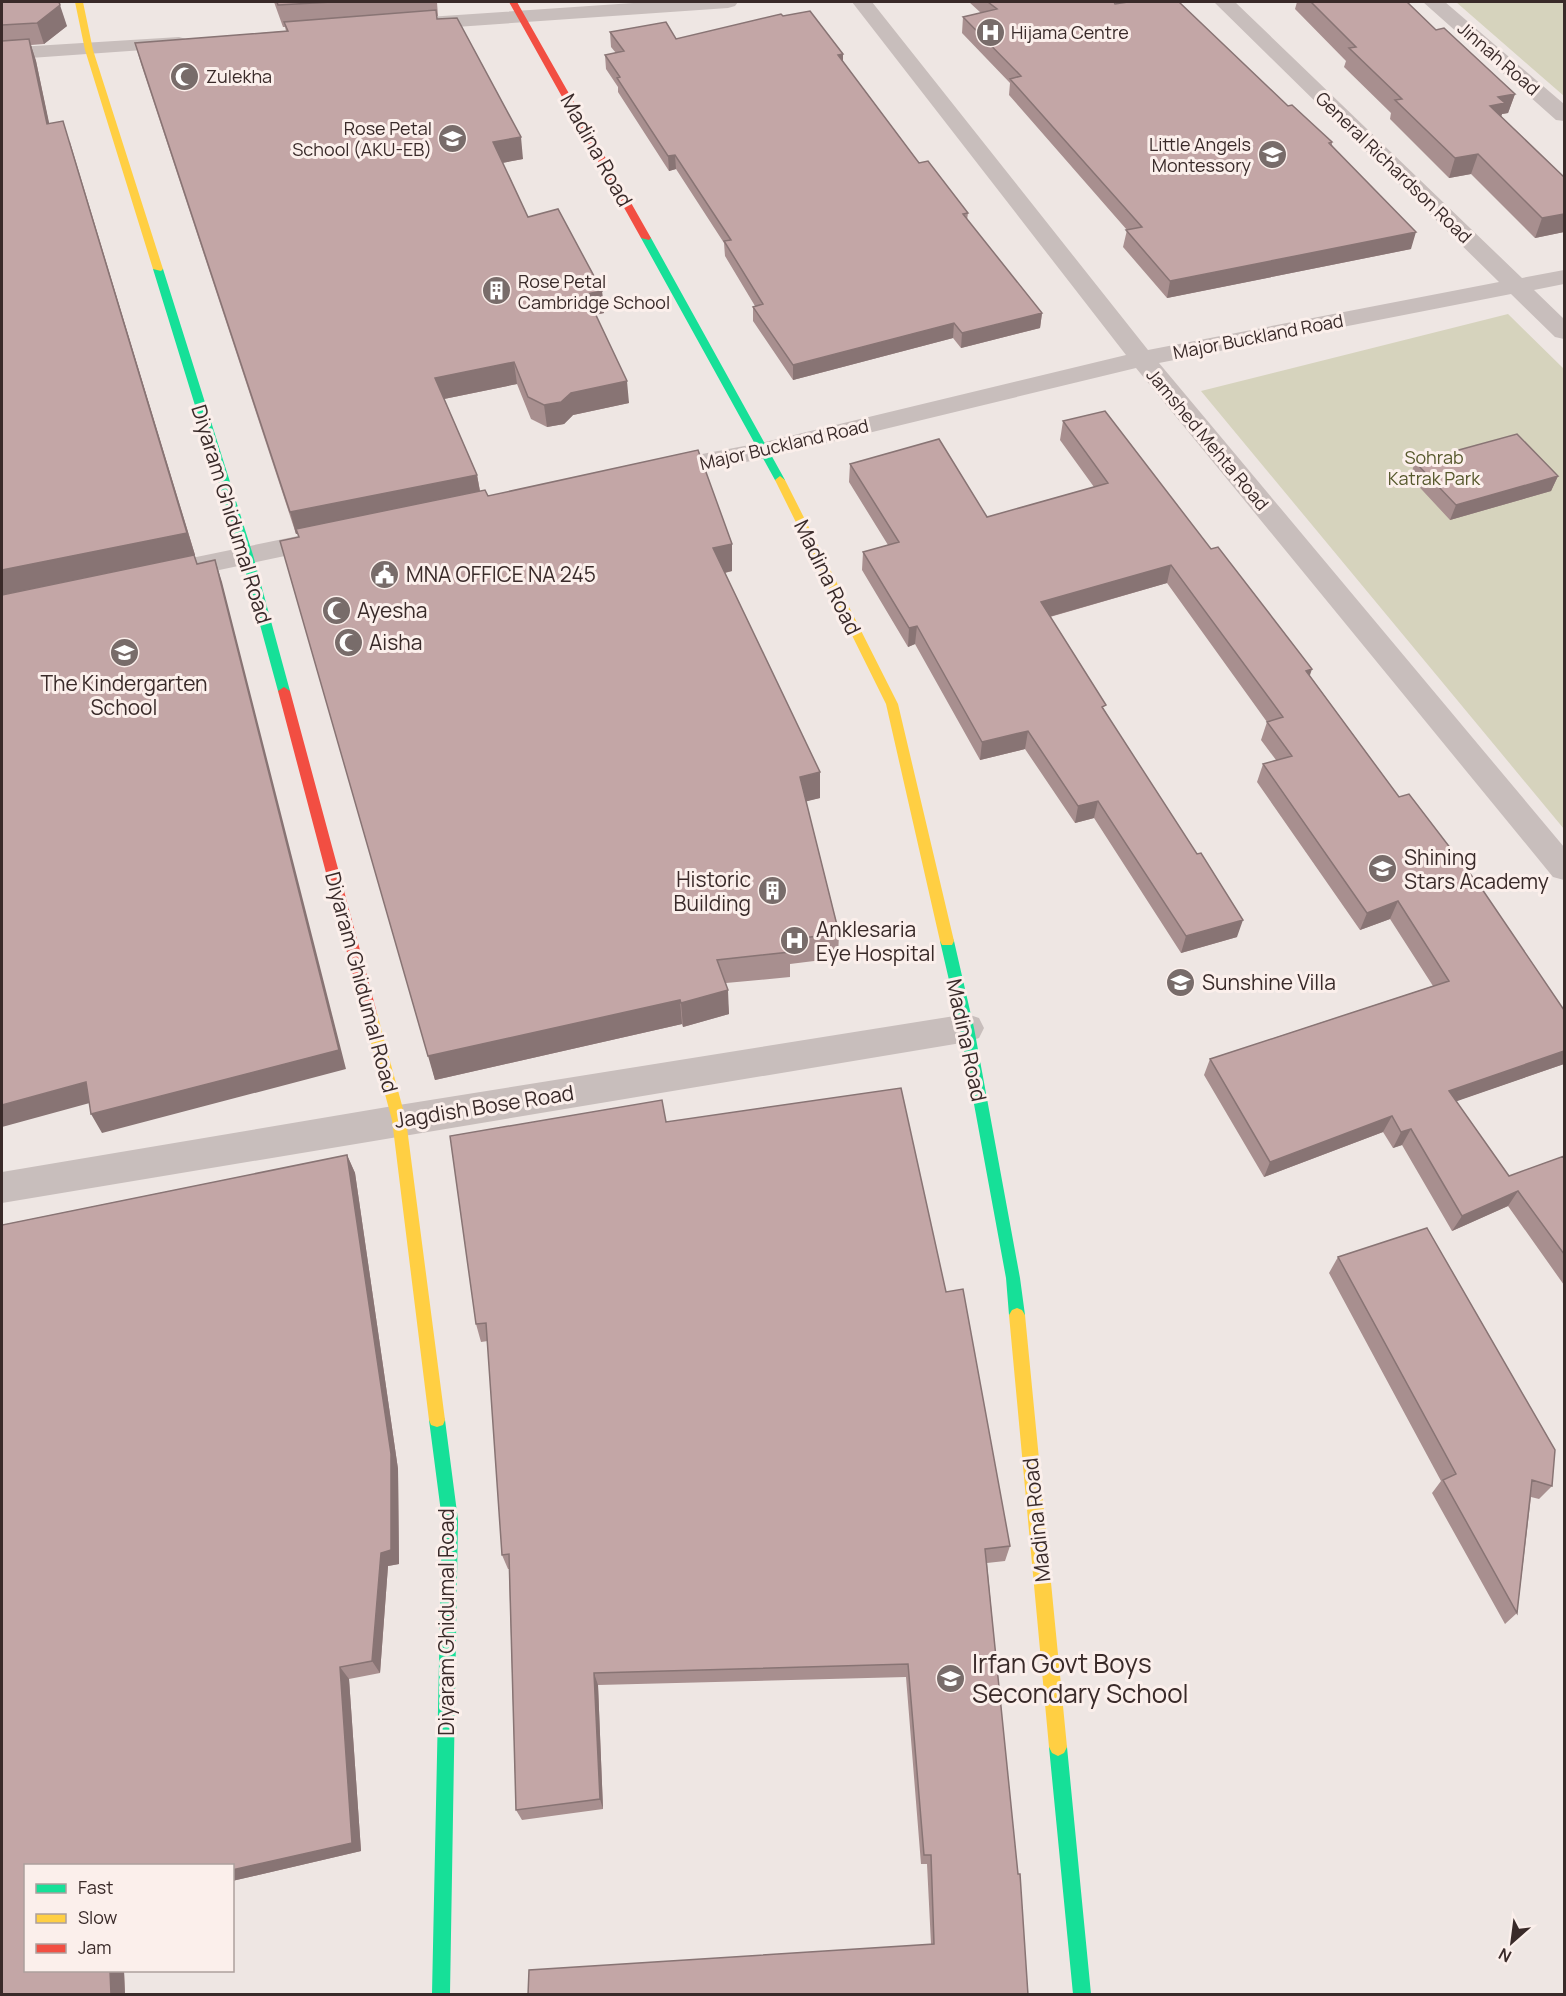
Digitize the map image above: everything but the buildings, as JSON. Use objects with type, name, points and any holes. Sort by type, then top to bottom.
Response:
[{"type":"street","name":"Diyaram Ghidumal Road","points":[[79,2],[89,50],[247,555],[399,1119],[450,1520],[441,1995]]},
{"type":"street","points":[[393,26],[517,8],[728,2]]},
{"type":"street","name":"Jamshed Mehta Road","points":[[862,2],[1142,359],[1564,868]]},
{"type":"street","name":"General Richardson Road","points":[[1224,2],[1564,332]]},
{"type":"street","name":"Jinnah Road","points":[[1432,2],[1564,116]]},
{"type":"street","name":"Madina Road","points":[[517,8],[765,450],[891,704],[967,1028],[1013,1278],[1082,1995]]},
{"type":"street","points":[[2,54],[89,50],[195,41]]},
{"type":"street","name":"Major Buckland Road","points":[[639,476],[765,450],[1142,359],[1564,277]]},
{"type":"street","points":[[142,577],[351,534]]},
{"type":"street","name":"Jagdish Bose Road","points":[[2,1188],[399,1119],[967,1028]]},
{"type":"green space","points":[[1456,2],[1564,2],[1564,96]]},
{"type":"green space","name":"Sohrab Katrak Park","points":[[1508,314],[1564,369],[1564,829],[1201,391]]},
{"type":"traffic: fast","points":[[646,238],[780,480]]},
{"type":"traffic: fast","points":[[158,269],[247,555],[284,691]]},
{"type":"traffic: fast","points":[[947,941],[967,1028],[1013,1278],[1017,1315]]},
{"type":"traffic: fast","points":[[437,1420],[450,1520],[441,1994]]},
{"type":"traffic: fast","points":[[1058,1747],[1082,1994]]},
{"type":"traffic: slow","points":[[79,2],[89,50],[158,269]]},
{"type":"traffic: slow","points":[[780,480],[892,704],[947,941]]},
{"type":"traffic: slow","points":[[370,1013],[399,1120],[437,1420]]},
{"type":"traffic: slow","points":[[1017,1315],[1058,1747]]},
{"type":"traffic: jam","points":[[513,2],[646,238]]},
{"type":"traffic: jam","points":[[284,691],[370,1013]]},
{"type":"place","name":"Hijama Centre","points":[[990,32]]},
{"type":"place","name":"Zulekha","points":[[185,76]]},
{"type":"place","name":"Rose Petal School (AKU-EB)","points":[[453,138]]},
{"type":"place","name":"Little Angels Montessory","points":[[1272,154]]},
{"type":"place","name":"Rose Petal Cambridge School","points":[[497,291]]},
{"type":"place","name":"MNA OFFICE NA 245","points":[[385,574]]},
{"type":"place","name":"Ayesha","points":[[336,610]]},
{"type":"place","name":"Aisha","points":[[348,642]]},
{"type":"place","name":"The Kindergarten School","points":[[124,652]]},
{"type":"place","name":"Shining Stars Academy","points":[[1383,869]]},
{"type":"place","name":"Historic Building","points":[[772,891]]},
{"type":"place","name":"Anklesaria Eye Hospital","points":[[795,941]]},
{"type":"place","name":"Sunshine Villa","points":[[1181,982]]},
{"type":"place","name":"Irfan Govt Boys Secondary School","points":[[951,1678]]}]
